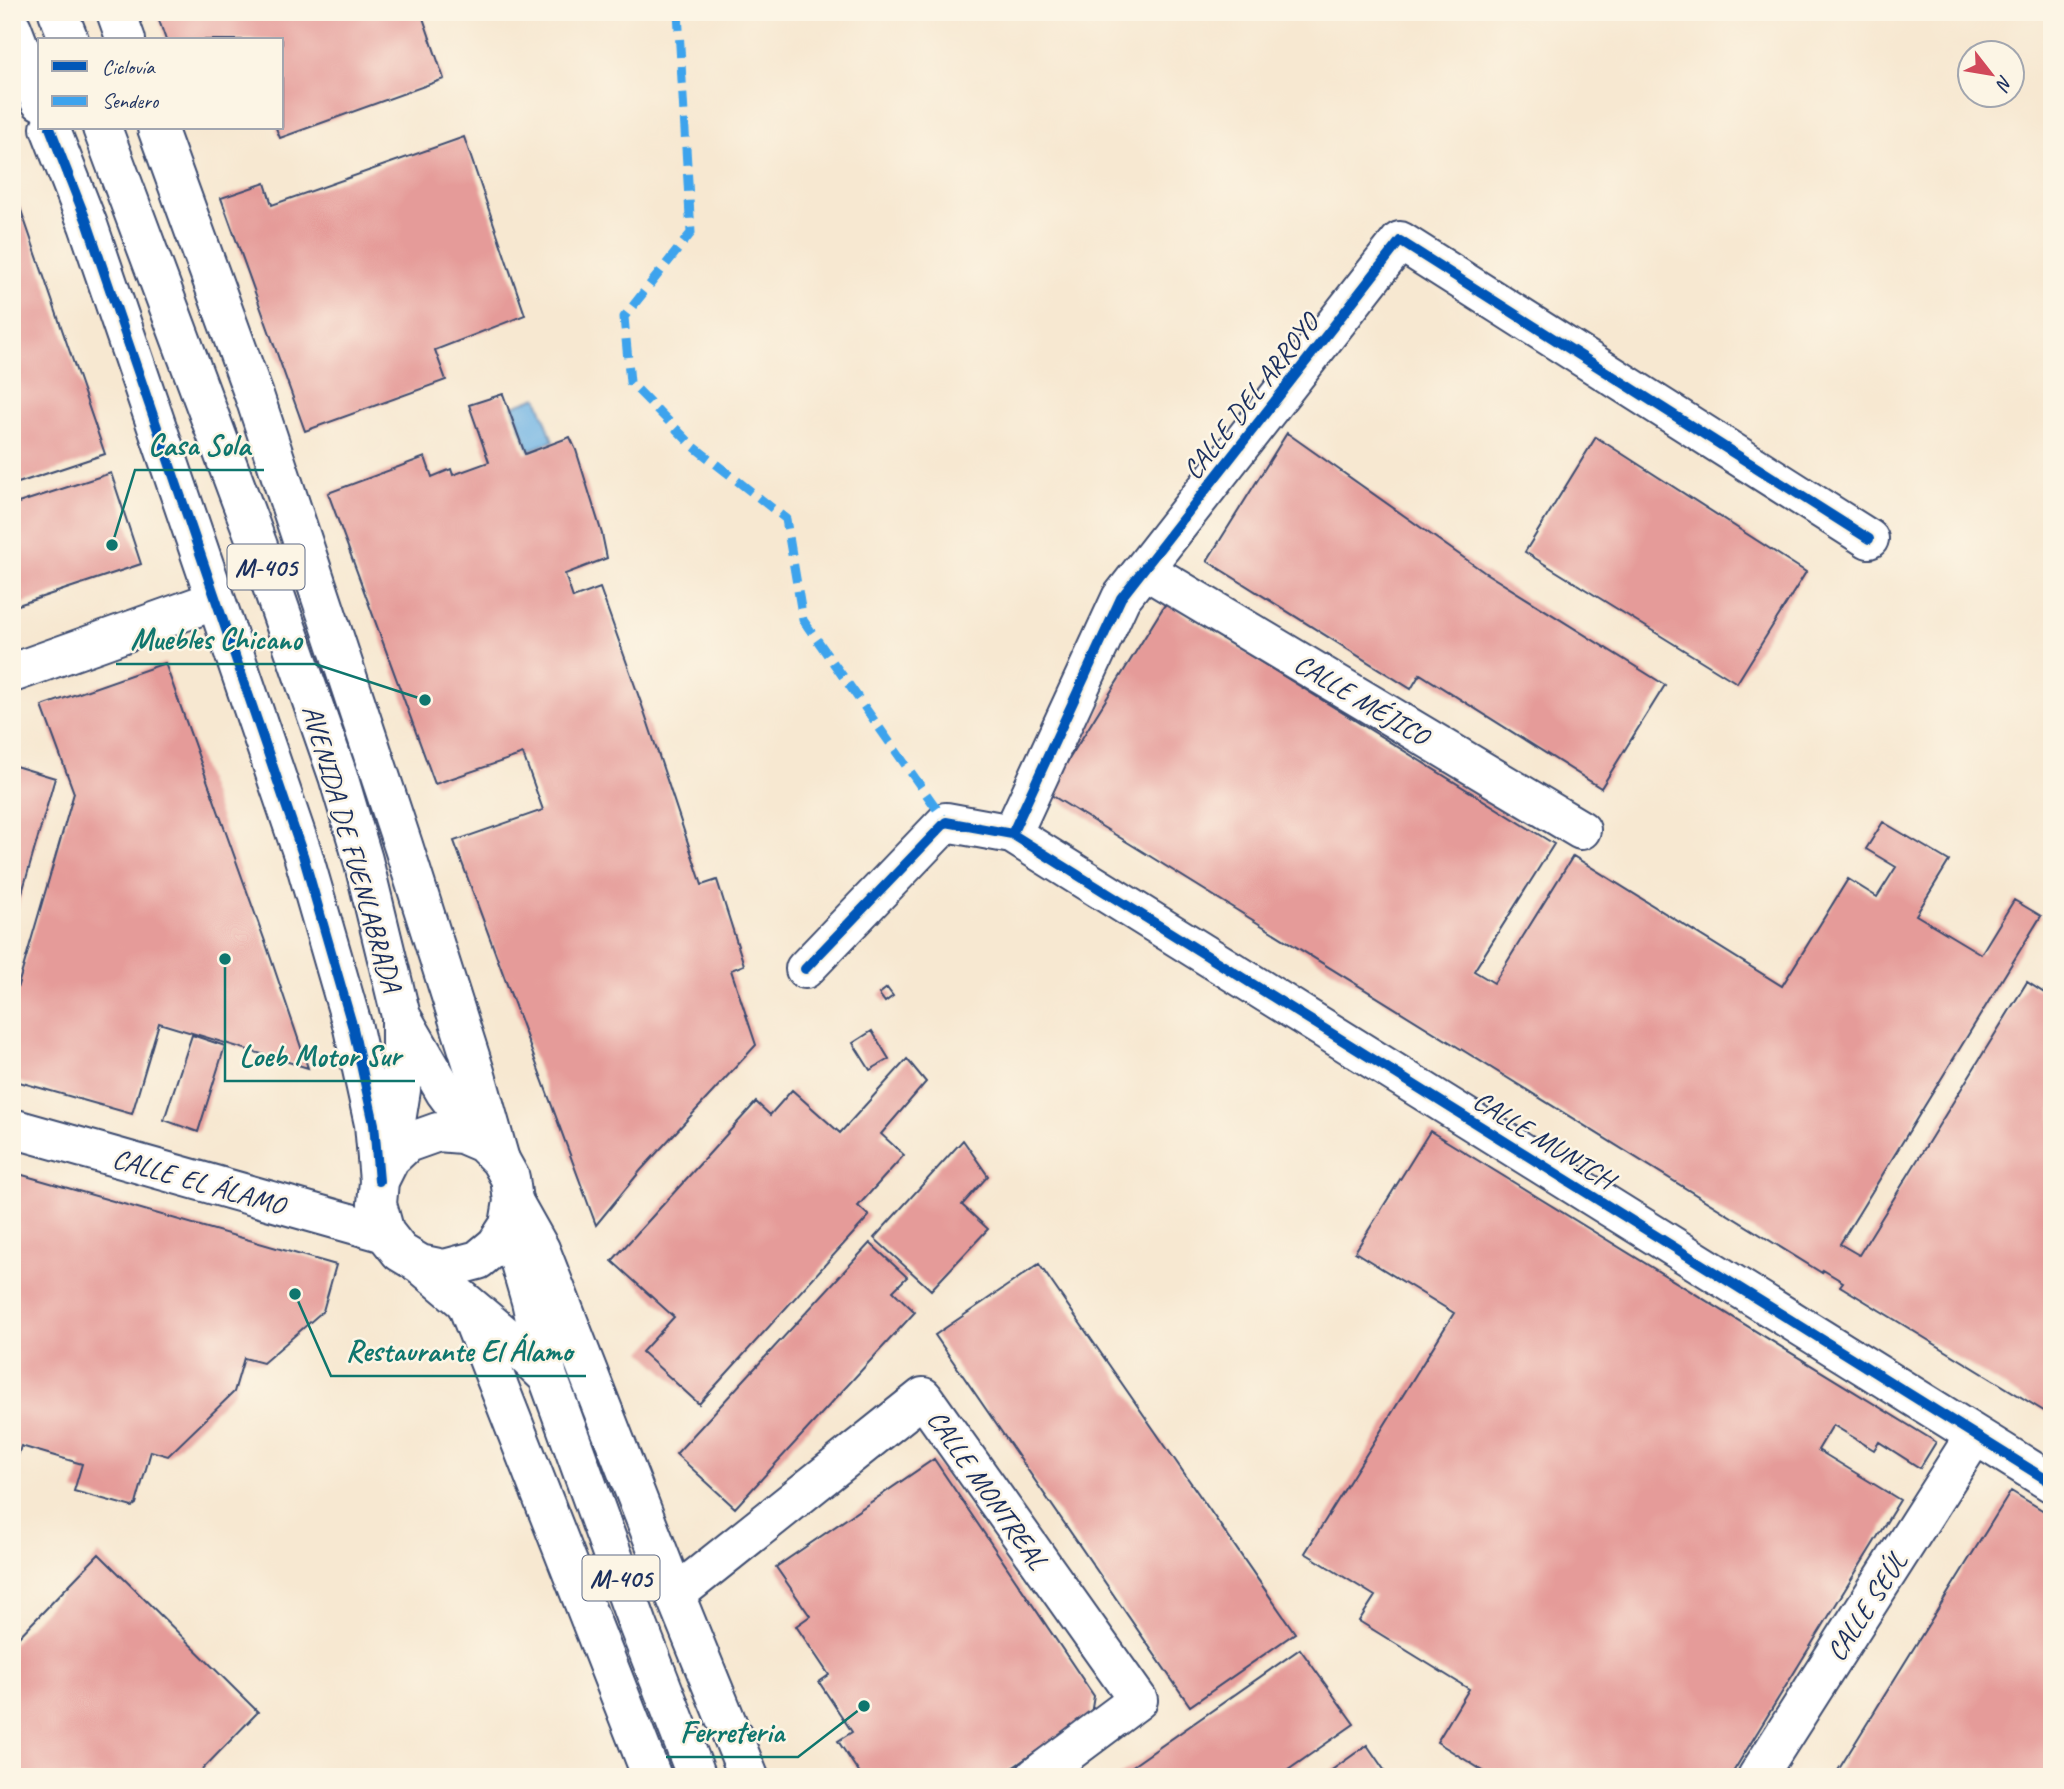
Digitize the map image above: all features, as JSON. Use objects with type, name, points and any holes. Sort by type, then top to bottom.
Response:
[{"type":"street","points":[[58,12],[68,38]]},
{"type":"street","points":[[116,12],[125,38]]},
{"type":"street","points":[[12,28],[38,96]]},
{"type":"street","points":[[51,130],[88,225],[303,855],[353,1028],[385,1170]]},
{"type":"street","name":"AVENIDA DE FUENLABRADA","points":[[103,130],[258,546],[338,776],[363,860],[401,1016]]},
{"type":"street","points":[[158,130],[255,398],[403,845],[475,1072],[492,1152]]},
{"type":"street","name":"CALLE DEL ARROYO","points":[[1012,834],[1121,598],[1400,241],[1869,539]]},
{"type":"street","name":"CALLE MÉJICO","points":[[1144,569],[1581,830]]},
{"type":"street","points":[[12,673],[216,600]]},
{"type":"street","points":[[805,969],[946,822],[1012,834]]},
{"type":"street","name":"CALLE MUNICH","points":[[1012,834],[2052,1483]]},
{"type":"street","name":"M-405","points":[[401,1016],[445,1092],[510,1178],[511,1213],[548,1377],[638,1625],[697,1777]]},
{"type":"street","name":"M-405","points":[[401,1016],[401,1090],[377,1204],[385,1233],[400,1252],[420,1264],[501,1332],[548,1377]]},
{"type":"street","name":"CALLE EL ÁLAMO","points":[[12,1128],[385,1233]]},
{"type":"street","points":[[385,1170],[407,1143],[438,1132],[462,1134],[492,1152]]},
{"type":"street","points":[[420,1264],[444,1269],[478,1260],[496,1245],[511,1213],[540,1249],[748,1777]]},
{"type":"street","points":[[467,1305],[652,1777]]},
{"type":"street","name":"CALLE MONTREAL","points":[[675,1595],[923,1397],[1138,1700],[1035,1777]]},
{"type":"street","name":"CALLE SEÚL","points":[[1757,1777],[1975,1435]]},
{"type":"water","points":[[537,397],[553,441],[529,450],[513,406]]},
{"type":"building","points":[[156,12],[421,12],[444,79],[280,138],[277,130],[284,130],[284,38],[165,38]]},
{"type":"building","points":[[464,137],[525,315],[435,350],[446,380],[305,431],[221,198],[265,183],[272,205]]},
{"type":"building","points":[[12,184],[105,454],[12,485]]},
{"type":"building","points":[[503,394],[525,454],[570,437],[576,450],[607,558],[565,574],[573,598],[600,588],[702,885],[717,880],[744,965],[731,970],[756,1045],[641,1170],[596,1225],[454,841],[543,810],[523,754],[435,784],[328,493],[425,457],[432,477],[451,469],[453,475],[489,462],[469,405]]},
{"type":"building","points":[[1287,433],[1484,572],[1665,685],[1601,788],[1420,674],[1411,689],[1207,561]]},
{"type":"building","points":[[1596,437],[1806,572],[1737,683],[1525,552]]},
{"type":"building","points":[[111,473],[141,564],[12,607],[12,505]]},
{"type":"building","points":[[1166,603],[1554,844],[1474,971],[1494,983],[1573,856],[1782,986],[1848,879],[1877,897],[1896,867],[1866,849],[1883,822],[1949,861],[1916,915],[1981,954],[2014,900],[2041,916],[1840,1244],[1859,1255],[2027,982],[2052,998],[2052,1416],[1840,1286],[1843,1282],[1823,1270],[1822,1273],[1048,793]]},
{"type":"building","points":[[165,663],[308,1068],[159,1023],[132,1114],[12,1080],[12,1006],[74,793],[42,706]]},
{"type":"building","points":[[12,765],[55,778],[13,924],[12,924]]},
{"type":"building","points":[[887,988],[893,996],[885,1002],[879,994]]},
{"type":"building","points":[[872,1031],[889,1059],[870,1070],[853,1043]]},
{"type":"building","points":[[192,1035],[225,1046],[198,1132],[164,1120]]},
{"type":"building","points":[[907,1059],[926,1082],[881,1134],[904,1155],[858,1206],[869,1216],[699,1404],[642,1352],[674,1317],[612,1261],[756,1102],[770,1115],[792,1090],[840,1133]]},
{"type":"building","points":[[1430,1131],[1936,1442],[1920,1468],[1879,1442],[1874,1450],[1833,1425],[1818,1450],[1900,1500],[1730,1777],[1493,1777],[1437,1742],[1469,1689],[1359,1621],[1375,1596],[1305,1553],[1454,1313],[1355,1252]]},
{"type":"building","points":[[963,1140],[988,1176],[962,1205],[988,1229],[931,1290],[874,1238]]},
{"type":"building","points":[[12,1172],[336,1265],[323,1311],[263,1363],[244,1358],[234,1392],[168,1456],[151,1451],[136,1504],[132,1507],[74,1491],[82,1464],[21,1446],[12,1475]]},
{"type":"building","points":[[870,1243],[907,1277],[893,1291],[915,1312],[735,1508],[676,1454]]},
{"type":"building","points":[[1039,1264],[1295,1633],[1190,1706],[935,1335]]},
{"type":"building","points":[[934,1459],[1094,1696],[1091,1714],[999,1777],[862,1777],[838,1741],[852,1732],[819,1682],[829,1675],[796,1626],[810,1616],[776,1567]]},
{"type":"building","points":[[2011,1491],[2052,1516],[2052,1777],[1834,1777]]},
{"type":"building","points":[[99,1554],[258,1712],[195,1777],[12,1777],[12,1644]]},
{"type":"building","points":[[1300,1649],[1354,1724],[1278,1777],[1117,1777]]},
{"type":"building","points":[[1367,1745],[1389,1777],[1322,1777]]},
{"type":"marked path","points":[[678,12],[691,233],[624,317],[630,382],[693,446],[786,519],[803,620],[946,822]]},
{"type":"cycle path","points":[[51,130],[88,225],[303,855],[353,1028],[374,1124],[379,1181]]},
{"type":"cycle path","points":[[805,969],[946,822],[1012,834],[1121,598],[1400,241],[1869,539]]},
{"type":"cycle path","points":[[1012,834],[2052,1483]]},
{"type":"place","name":"Casa Sola","points":[[112,545]]},
{"type":"place","name":"Muebles Chicano","points":[[425,700]]},
{"type":"place","name":"Loeb Motor Sur","points":[[225,959]]},
{"type":"place","name":"Restaurante El Álamo","points":[[295,1294]]},
{"type":"place","name":"Ferreteria","points":[[864,1706]]}]
